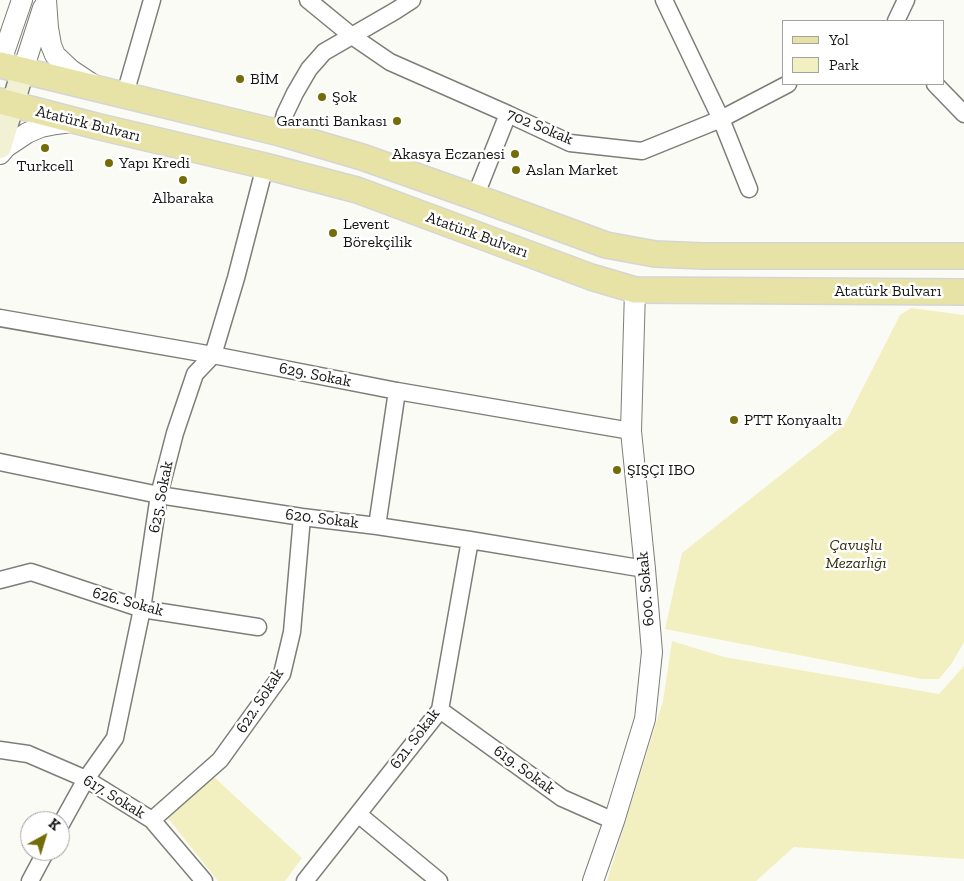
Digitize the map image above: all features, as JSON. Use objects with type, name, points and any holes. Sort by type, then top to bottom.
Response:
[{"type":"main road","points":[[0,147],[7,103],[8,67],[280,133],[362,157],[475,196],[606,245],[655,254],[703,256],[964,256]]},
{"type":"main road","name":"Atatürk Bulvarı","points":[[7,103],[357,190],[591,277],[635,290],[964,292]]},
{"type":"street","points":[[8,67],[22,0]]},
{"type":"street","points":[[0,25],[22,0]]},
{"type":"street","points":[[8,67],[46,0]]},
{"type":"street","points":[[46,0],[48,28],[55,55],[71,70],[98,88]]},
{"type":"street","points":[[124,94],[152,0]]},
{"type":"street","name":"702 Sokak","points":[[308,0],[352,36],[390,62],[570,143],[642,151],[721,119],[786,85]]},
{"type":"street","points":[[280,133],[285,114],[295,93],[309,69],[324,52],[412,0]]},
{"type":"street","points":[[664,0],[721,119],[749,189]]},
{"type":"street","points":[[896,20],[906,0]]},
{"type":"street","points":[[936,85],[964,114]]},
{"type":"street","points":[[475,196],[508,114]]},
{"type":"street","points":[[0,154],[14,140],[41,127],[78,122]]},
{"type":"street","name":"625. Sokak","points":[[68,811],[86,779],[115,738],[142,609],[159,495],[175,433],[195,374],[213,354],[236,278],[265,166]]},
{"type":"street","name":"600. Sokak","points":[[594,881],[645,719],[652,652],[646,569],[631,432],[635,290]]},
{"type":"street","name":"629. Sokak","points":[[0,318],[213,354],[397,391],[631,432]]},
{"type":"street","points":[[377,526],[397,391]]},
{"type":"street","name":"620. Sokak","points":[[0,462],[159,495],[470,540],[646,569]]},
{"type":"street","name":"622. Sokak","points":[[152,820],[220,760],[282,674],[292,632],[302,517]]},
{"type":"street","name":"621. Sokak","points":[[306,881],[440,710],[470,540]]},
{"type":"street","name":"626. Sokak","points":[[0,580],[31,572],[142,609],[258,627]]},
{"type":"street","name":"619. Sokak","points":[[440,710],[562,798],[614,821]]},
{"type":"street","name":"617. Sokak","points":[[0,750],[28,754],[86,779],[152,820],[204,881]]},
{"type":"street","points":[[358,814],[439,881]]},
{"type":"street","points":[[30,881],[41,861]]},
{"type":"green space","name":"Çavuşlu Mezarlığı","points":[[911,308],[964,315],[964,642],[952,663],[939,679],[922,679],[665,629],[682,553],[844,425],[900,315]]},
{"type":"green space","points":[[672,641],[724,657],[939,694],[964,666],[964,859],[794,847],[756,881],[607,881],[663,701]]},
{"type":"green space","points":[[214,777],[302,858],[285,881],[218,881],[167,817]]},
{"type":"place","name":"BİM","points":[[240,79]]},
{"type":"place","name":"Şok","points":[[322,97]]},
{"type":"place","name":"Garanti Bankası","points":[[397,121]]},
{"type":"place","name":"Turkcell","points":[[45,148]]},
{"type":"place","name":"Akasya Eczanesi","points":[[515,154]]},
{"type":"place","name":"Yapı Kredi","points":[[109,163]]},
{"type":"place","name":"Aslan Market","points":[[516,170]]},
{"type":"place","name":"Albaraka","points":[[183,180]]},
{"type":"place","name":"Levent Börekçilik","points":[[333,233]]},
{"type":"place","name":"PTT Konyaaltı","points":[[734,420]]},
{"type":"place","name":"ŞIŞÇI IBO","points":[[617,470]]}]
